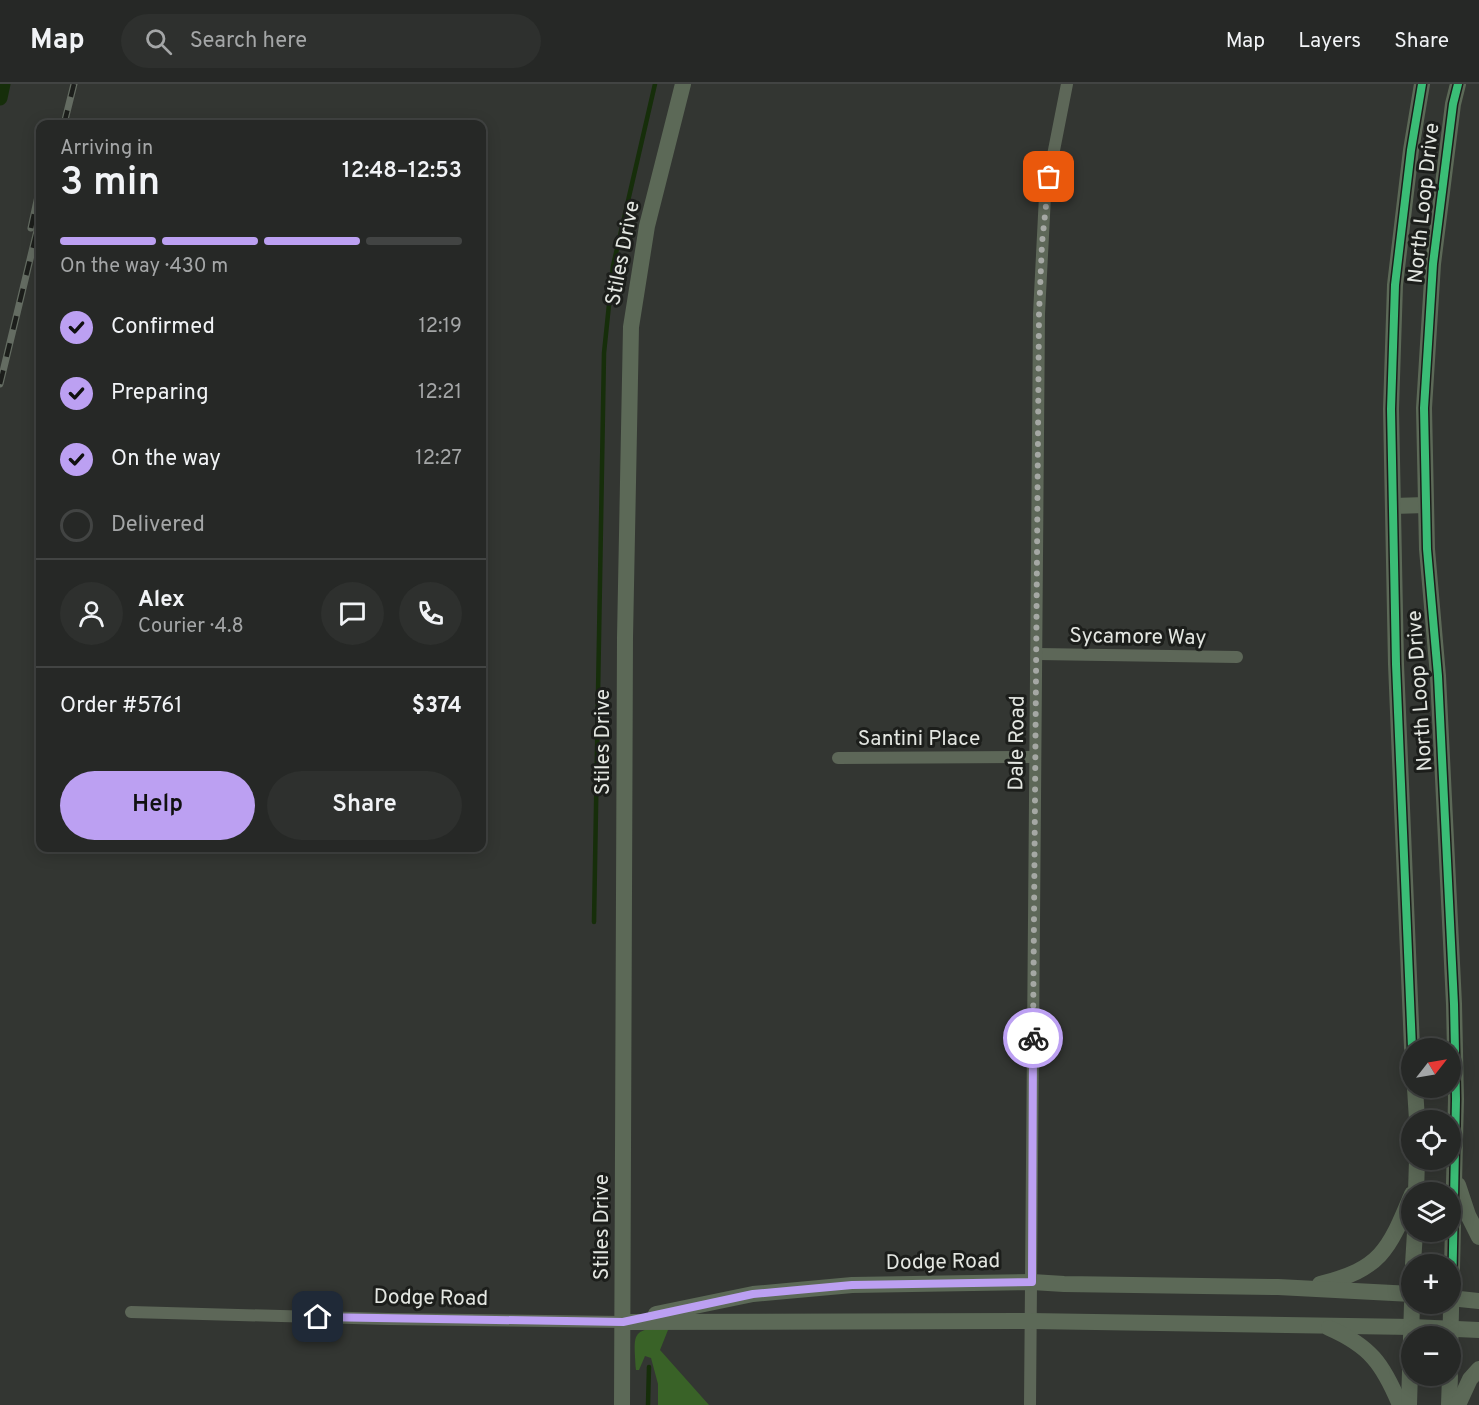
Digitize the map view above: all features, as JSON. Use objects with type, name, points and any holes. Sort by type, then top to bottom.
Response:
[{"type":"main road","name":"Stiles Drive","points":[[622,1405],[625,638],[631,327],[648,226],[683,84]]},
{"type":"main road","name":"North Loop Drive","points":[[1412,1038],[1396,664],[1391,410],[1395,285],[1410,150],[1422,84]]},
{"type":"main road","name":"North Loop Drive","points":[[1452,1254],[1454,1004],[1438,676],[1427,549],[1424,408],[1433,264],[1450,124],[1458,84]]},
{"type":"main road","points":[[1393,506],[1426,505]]},
{"type":"main road","points":[[1454,1175],[1468,1215],[1479,1237]]},
{"type":"main road","points":[[1304,1288],[1339,1280],[1364,1269],[1385,1252],[1401,1218]]},
{"type":"main road","name":"Dodge Road","points":[[623,1322],[753,1294],[852,1285],[1032,1282],[1304,1288],[1401,1293]]},
{"type":"main road","points":[[1461,1299],[1479,1301]]},
{"type":"main road","name":"Dodge Road","points":[[623,1322],[1030,1321],[1401,1327]]},
{"type":"main road","points":[[1322,1326],[1364,1347],[1372,1354],[1382,1366],[1400,1405]]},
{"type":"main road","name":"Dodge Road","points":[[1461,1329],[1479,1330]]},
{"type":"main road","points":[[1458,1405],[1470,1379],[1479,1369]]},
{"type":"main road","points":[[1408,1405],[1409,1386]]},
{"type":"main road","points":[[1449,1405],[1450,1386]]},
{"type":"street","name":"Dale Road","points":[[1030,1405],[1035,757],[1038,654],[1039,314],[1046,196],[1067,84]]},
{"type":"street","name":"Sycamore Way","points":[[1038,654],[1237,657]]},
{"type":"street","name":"Santini Place","points":[[838,758],[1035,757]]},
{"type":"street","name":"Dodge Road","points":[[131,1312],[623,1322]]},
{"type":"green space","points":[[670,1325],[660,1350],[709,1405],[658,1405],[658,1384],[651,1358],[645,1356],[639,1370],[636,1370],[635,1340],[637,1335],[648,1329]]},
{"type":"waterway","points":[[0,98],[3,84]]},
{"type":"waterway","points":[[594,922],[604,353],[613,266],[655,84]]},
{"type":"waterway","points":[[648,1405],[649,1367]]},
{"type":"railway","points":[[65,120],[74,84]]},
{"type":"railway","points":[[31,228],[36,205]]},
{"type":"railway","points":[[0,384],[36,235]]},
{"type":"cycle path","points":[[1412,1038],[1396,664],[1391,409],[1395,285],[1411,150],[1422,84]]},
{"type":"cycle path","points":[[1453,1254],[1456,1099],[1454,1004],[1438,676],[1427,549],[1424,408],[1433,264],[1453,104],[1458,84]]},
{"type":"way so far","points":[[1033,1038],[1038,654],[1039,314],[1042,243],[1049,177]]},
{"type":"route","points":[[318,1317],[623,1322],[753,1294],[852,1285],[1032,1282],[1033,1038]]}]
